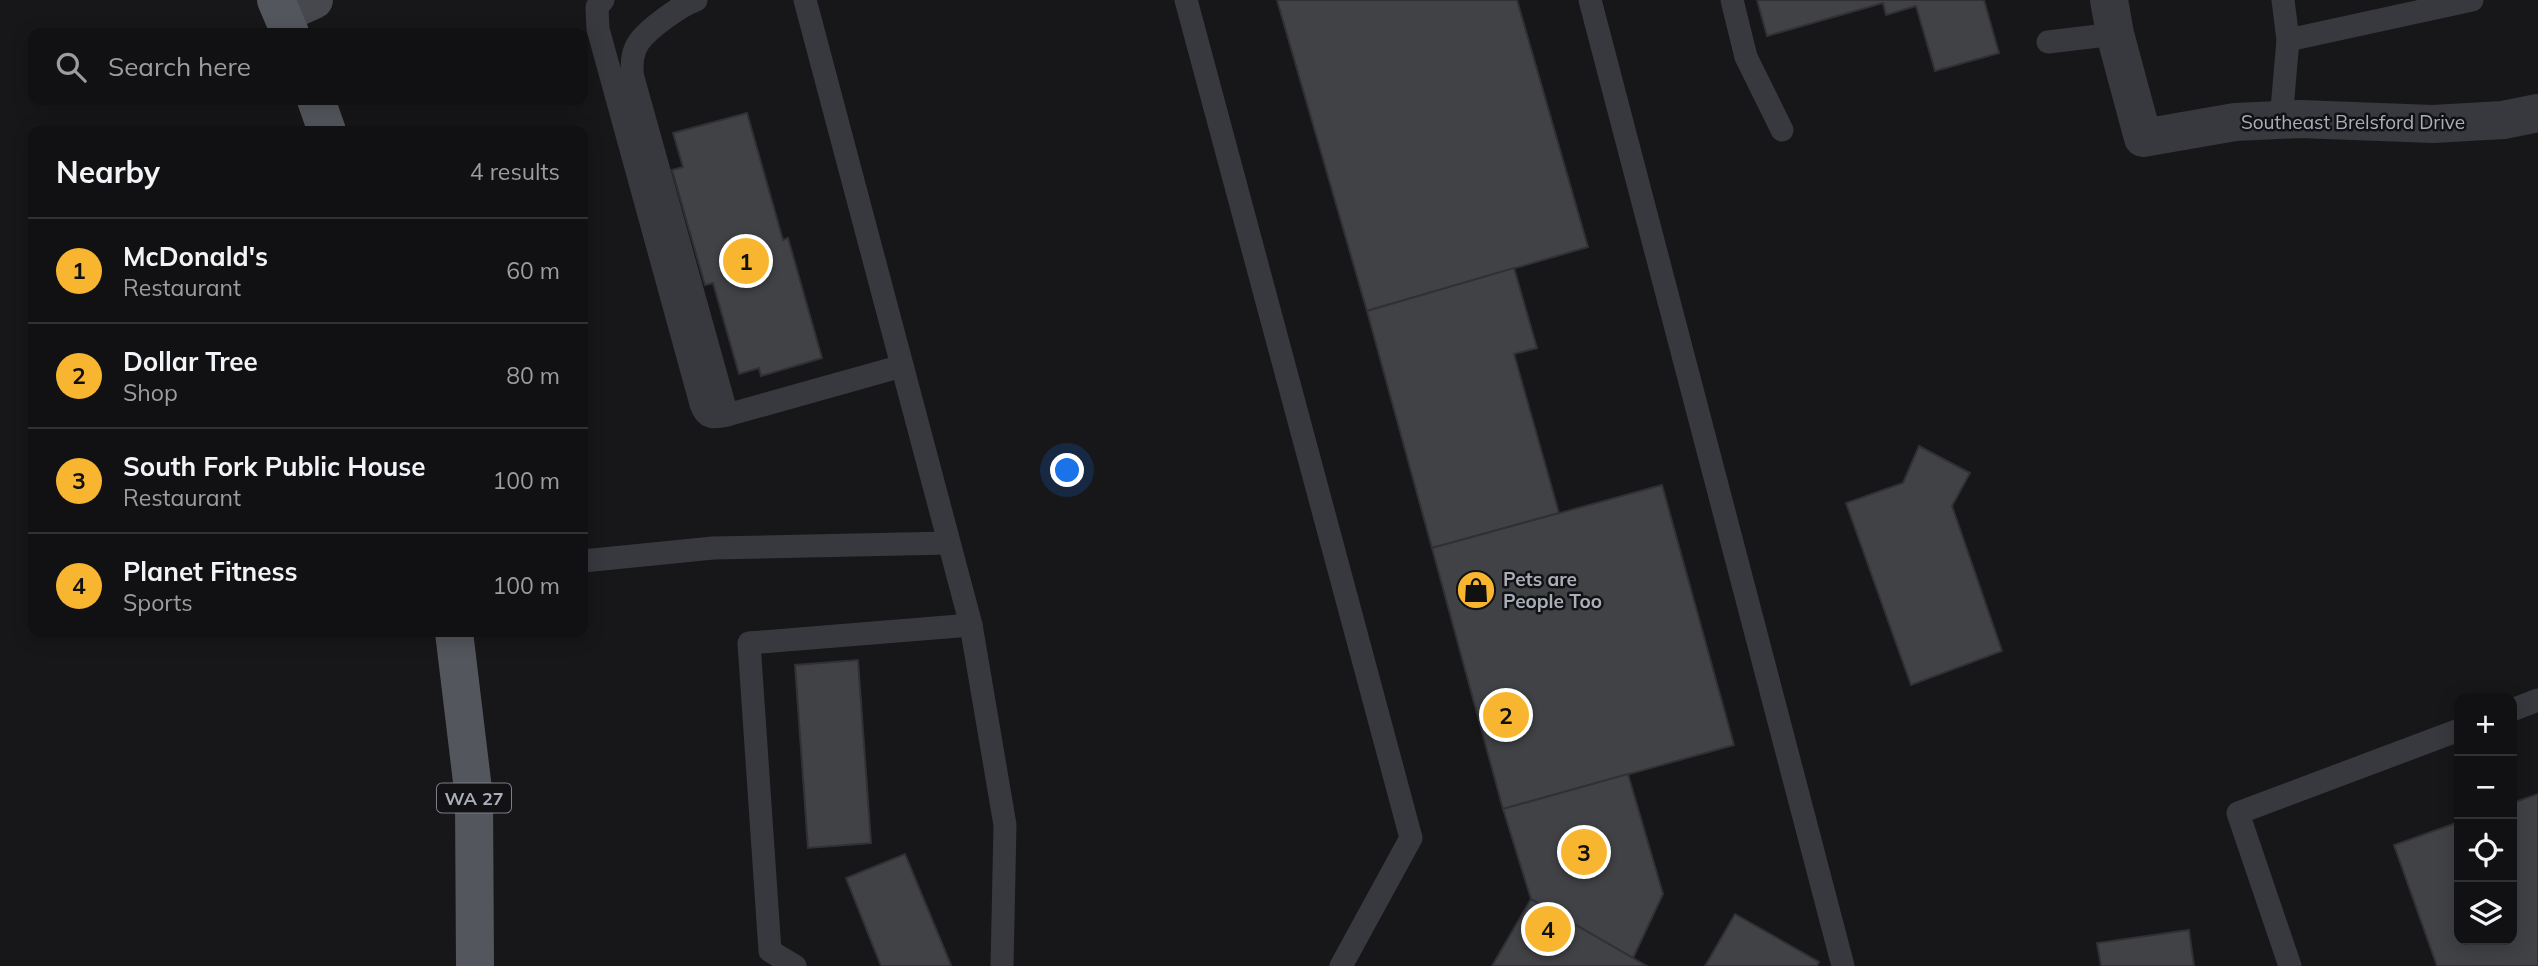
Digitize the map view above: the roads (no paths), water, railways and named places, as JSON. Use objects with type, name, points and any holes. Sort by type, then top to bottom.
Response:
[{"type":"main road","points":[[318,105],[325,126]]},
{"type":"main road","name":"WA 27","points":[[455,637],[474,798],[475,966]]},
{"type":"street","name":"Southeast Brelsford Drive","points":[[2112,17],[2143,138],[2235,122],[2281,120],[2433,124],[2503,120],[2538,113]]},
{"type":"lane","points":[[603,0],[597,7],[598,29],[701,404],[708,416],[713,418],[727,415],[902,366]]},
{"type":"lane","points":[[696,0],[682,4],[639,41],[632,55],[632,74],[727,415]]},
{"type":"lane","points":[[805,0],[971,625],[1005,825],[1002,966]]},
{"type":"lane","points":[[1186,0],[1411,838],[1341,966]]},
{"type":"lane","points":[[1590,0],[1843,966]]},
{"type":"lane","points":[[1732,0],[1746,57],[1782,130]]},
{"type":"lane","points":[[2281,120],[2288,40],[2283,0]]},
{"type":"lane","points":[[2288,40],[2472,0]]},
{"type":"lane","points":[[2048,42],[2112,17]]},
{"type":"lane","points":[[588,560],[713,548],[949,543]]},
{"type":"lane","points":[[795,966],[770,951],[748,643],[971,625]]},
{"type":"lane","points":[[2517,708],[2538,700]]},
{"type":"lane","points":[[2290,966],[2238,813],[2454,732]]},
{"type":"place","name":"McDonald's","points":[[746,261]]},
{"type":"place","name":"Pets are People Too","points":[[1476,590]]},
{"type":"place","name":"Dollar Tree","points":[[1506,715]]},
{"type":"place","name":"South Fork Public House","points":[[1584,852]]},
{"type":"place","name":"Planet Fitness","points":[[1548,929]]}]
